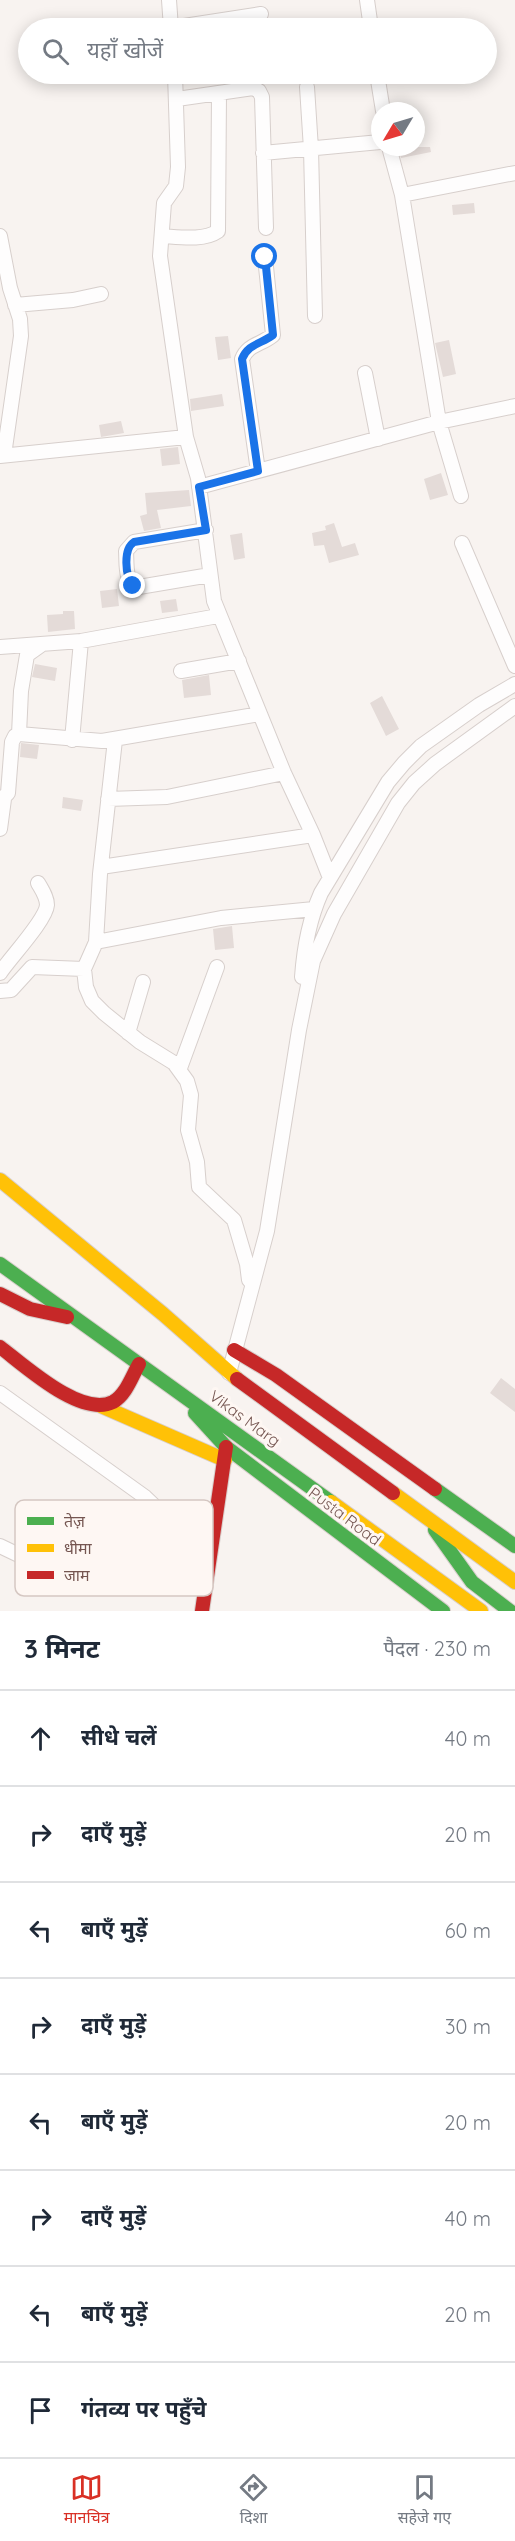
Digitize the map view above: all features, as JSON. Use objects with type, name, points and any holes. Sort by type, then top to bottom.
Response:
[{"type":"main road","points":[[0,1180],[163,1314],[229,1373],[515,1582]]},
{"type":"main road","name":"Vikas Marg","points":[[0,1264],[170,1384],[472,1606],[482,1611]]},
{"type":"main road","points":[[0,1294],[30,1309],[76,1319]]},
{"type":"main road","points":[[0,1347],[73,1398],[87,1404],[101,1406],[226,1453],[213,1536]]},
{"type":"main road","points":[[234,1350],[276,1376],[515,1546]]},
{"type":"main road","points":[[101,1406],[113,1402],[123,1392],[139,1364]]},
{"type":"main road","name":"Pusta Road","points":[[170,1384],[226,1453],[443,1611]]},
{"type":"main road","points":[[426,1517],[472,1582],[510,1611]]},
{"type":"main road","points":[[202,1611],[204,1596]]},
{"type":"street","points":[[169,0],[170,18]]},
{"type":"street","points":[[367,0],[370,18]]},
{"type":"street","points":[[235,18],[261,14]]},
{"type":"street","points":[[176,84],[178,167],[174,189],[165,198],[160,256],[186,437],[199,487],[206,530],[210,575],[218,616],[330,878]]},
{"type":"street","points":[[379,84],[382,102]]},
{"type":"street","points":[[307,87],[311,149],[315,316]]},
{"type":"street","points":[[177,99],[253,88],[259,91],[262,97],[266,228]]},
{"type":"street","points":[[162,236],[211,235],[218,231],[219,93]]},
{"type":"street","points":[[263,153],[371,143]]},
{"type":"street","points":[[391,156],[402,195],[439,422],[461,496]]},
{"type":"street","points":[[402,195],[515,173]]},
{"type":"street","points":[[0,236],[5,288],[15,305],[21,336],[2,456],[186,437]]},
{"type":"street","points":[[258,471],[242,359],[245,350],[252,345],[266,341],[273,335],[265,257]]},
{"type":"street","points":[[15,305],[64,301],[101,294]]},
{"type":"street","points":[[365,373],[378,439]]},
{"type":"street","points":[[199,487],[439,422],[515,406]]},
{"type":"street","points":[[206,530],[134,542],[126,551],[129,581],[139,587],[210,575]]},
{"type":"street","points":[[462,543],[515,666]]},
{"type":"street","points":[[0,647],[81,641],[218,616]]},
{"type":"street","points":[[72,740],[81,641]]},
{"type":"street","points":[[20,734],[21,691],[27,655],[42,644]]},
{"type":"street","points":[[181,671],[239,661]]},
{"type":"street","points":[[298,1030],[304,954],[314,909],[330,878],[388,783],[421,746],[479,705],[515,684]]},
{"type":"street","points":[[229,1373],[267,1231],[298,1030],[313,961],[334,914],[398,803],[414,783],[435,764],[515,706]]},
{"type":"street","points":[[0,829],[2,800],[8,793],[6,761],[15,736],[20,734],[72,740],[115,740],[260,714]]},
{"type":"street","points":[[115,740],[100,867],[96,942],[84,969],[86,987],[92,1001],[128,1033],[180,1068],[190,1087],[188,1130],[197,1162],[199,1187],[234,1220],[247,1264],[250,1288]]},
{"type":"street","points":[[108,799],[167,797],[284,773]]},
{"type":"street","points":[[100,867],[313,835]]},
{"type":"street","points":[[0,973],[42,919],[47,906],[38,883]]},
{"type":"street","points":[[96,942],[221,918],[314,909]]},
{"type":"street","points":[[0,991],[11,990],[32,967],[84,969]]},
{"type":"street","points":[[180,1068],[217,967]]},
{"type":"street","points":[[128,1033],[143,982]]},
{"type":"street","points":[[0,1393],[148,1500]]},
{"type":"street","points":[[0,1546],[15,1553]]},
{"type":"building","points":[[425,147],[430,147],[431,152],[425,153]]},
{"type":"building","points":[[474,203],[475,213],[453,215],[452,205]]},
{"type":"building","points":[[228,336],[231,358],[218,360],[215,337]]},
{"type":"building","points":[[449,340],[456,374],[443,377],[435,343]]},
{"type":"building","points":[[222,394],[224,406],[191,411],[190,399]]},
{"type":"building","points":[[121,421],[124,433],[101,437],[99,425]]},
{"type":"building","points":[[178,447],[180,464],[162,466],[160,449]]},
{"type":"building","points":[[441,473],[448,495],[430,500],[424,479]]},
{"type":"building","points":[[189,490],[191,506],[157,510],[161,528],[144,531],[140,516],[147,514],[145,493]]},
{"type":"building","points":[[334,523],[342,547],[355,543],[359,555],[329,563],[324,545],[314,546],[312,533],[326,530],[325,526]]},
{"type":"building","points":[[242,533],[245,558],[234,560],[230,535]]},
{"type":"building","points":[[117,589],[119,606],[102,608],[100,591]]},
{"type":"building","points":[[176,599],[178,611],[162,613],[160,601]]},
{"type":"building","points":[[63,611],[74,611],[75,629],[48,632],[47,615],[63,614]]},
{"type":"building","points":[[35,664],[57,668],[55,681],[32,677]]},
{"type":"building","points":[[209,675],[211,695],[184,698],[182,680]]},
{"type":"building","points":[[382,696],[399,729],[386,736],[370,703]]},
{"type":"building","points":[[21,743],[39,745],[37,759],[20,757]]},
{"type":"building","points":[[63,797],[83,800],[81,811],[62,808]]},
{"type":"building","points":[[232,926],[234,948],[215,950],[213,929]]},
{"type":"building","points":[[501,1378],[515,1389],[515,1412],[490,1393]]},
{"type":"traffic: fast","points":[[0,1264],[331,1502]]},
{"type":"traffic: fast","points":[[195,1413],[226,1447],[443,1611]]},
{"type":"traffic: fast","points":[[435,1489],[515,1546]]},
{"type":"traffic: fast","points":[[435,1530],[472,1582],[510,1611]]},
{"type":"traffic: slow","points":[[0,1180],[163,1314],[237,1379]]},
{"type":"traffic: slow","points":[[101,1406],[225,1460]]},
{"type":"traffic: slow","points":[[393,1493],[515,1582]]},
{"type":"traffic: slow","points":[[331,1502],[481,1611]]},
{"type":"traffic: jam","points":[[0,1294],[30,1309],[67,1317]]},
{"type":"traffic: jam","points":[[0,1347],[54,1387],[85,1403],[100,1405],[113,1402],[122,1395],[139,1364]]},
{"type":"traffic: jam","points":[[234,1350],[276,1375],[435,1489]]},
{"type":"traffic: jam","points":[[237,1379],[393,1493]]},
{"type":"traffic: jam","points":[[213,1536],[226,1447]]},
{"type":"traffic: jam","points":[[202,1611],[204,1596]]},
{"type":"route","points":[[133,586],[129,581],[126,551],[129,545],[134,542],[206,530],[199,487],[258,471],[242,359],[245,350],[252,345],[266,341],[273,335],[265,257]]}]
